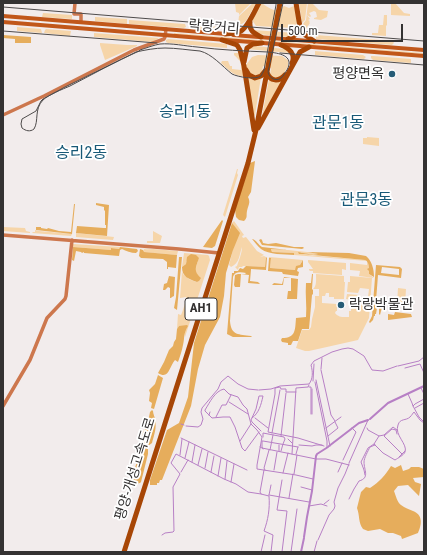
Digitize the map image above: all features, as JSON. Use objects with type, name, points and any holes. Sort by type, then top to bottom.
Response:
[{"type":"highway","points":[[295,3],[300,27],[306,37],[314,41]]},
{"type":"highway","points":[[225,34],[242,31],[250,21],[258,4]]},
{"type":"highway","points":[[218,252],[248,163],[279,4]]},
{"type":"highway","points":[[250,21],[250,28],[253,33],[261,37]]},
{"type":"highway","points":[[288,39],[296,35],[300,27]]},
{"type":"highway","points":[[222,40],[237,45],[240,50],[247,74],[251,77],[255,78],[261,76],[266,71]]},
{"type":"highway","points":[[255,130],[244,64],[247,48],[253,44],[262,43]]},
{"type":"highway","points":[[266,71],[268,76],[274,80],[281,79],[285,76],[294,59],[292,52],[287,47],[281,45]]},
{"type":"highway","points":[[255,130],[262,122],[298,55],[300,52],[309,47]]},
{"type":"highway","name":"평양-개성고속도로","points":[[123,552],[218,252]]},
{"type":"main road","points":[[75,3],[74,14],[82,14],[81,22]]},
{"type":"main road","name":"락랑거리","points":[[3,16],[424,50]]},
{"type":"main road","name":"락랑거리","points":[[3,22],[424,56]]},
{"type":"main road","points":[[3,115],[44,96],[134,50],[164,39],[166,29]]},
{"type":"main road","points":[[3,235],[218,252]]},
{"type":"main road","points":[[3,406],[30,360],[47,318],[65,299],[72,240]]},
{"type":"shaded area","points":[[235,3],[250,4],[239,15],[239,13],[236,12]]},
{"type":"shaded area","points":[[253,3],[256,3],[246,21],[242,24],[238,24],[239,16]]},
{"type":"shaded area","points":[[261,3],[275,10],[281,9],[284,6],[289,8],[294,6],[297,18],[296,26],[294,28],[256,26],[252,20]]},
{"type":"shaded area","points":[[299,3],[307,3],[305,20],[302,23]]},
{"type":"shaded area","points":[[308,3],[312,3],[319,10],[328,11],[327,17],[321,20],[314,19],[317,17],[316,12],[314,11],[309,13],[311,16],[310,17],[307,15],[310,19],[308,20],[310,23],[306,29],[304,28],[303,24],[306,20]]},
{"type":"shaded area","points":[[391,3],[395,3],[404,13],[410,14],[410,16],[391,15]]},
{"type":"shaded area","points":[[43,13],[72,15],[72,19],[42,17]]},
{"type":"shaded area","points":[[384,15],[387,15],[386,36],[372,35],[372,33],[378,33],[379,25],[383,25]]},
{"type":"shaded area","points":[[95,17],[127,19],[127,24],[95,21]]},
{"type":"shaded area","points":[[129,20],[185,24],[186,27],[129,24]]},
{"type":"shaded area","points":[[191,25],[219,27],[219,31],[193,29],[191,28]]},
{"type":"shaded area","points":[[17,27],[41,29],[42,33],[17,31]]},
{"type":"shaded area","points":[[46,29],[71,31],[70,36],[44,33]]},
{"type":"shaded area","points":[[253,30],[295,33],[288,37],[259,34]]},
{"type":"shaded area","points":[[94,33],[159,38],[152,42],[94,37]]},
{"type":"shaded area","points":[[174,34],[424,53],[424,54]]},
{"type":"shaded area","points":[[3,35],[31,37],[31,43],[15,43],[15,39],[3,38]]},
{"type":"shaded area","points":[[316,35],[393,41],[394,43],[392,45],[316,39]]},
{"type":"shaded area","points":[[166,40],[227,44],[227,48],[168,43]]},
{"type":"shaded area","points":[[100,43],[137,45],[137,46],[105,60]]},
{"type":"shaded area","points":[[255,46],[285,49],[289,53],[247,49]]},
{"type":"shaded area","points":[[315,51],[363,55],[366,57],[364,59],[315,55]]},
{"type":"shaded area","points":[[234,53],[238,53],[240,57],[244,76],[234,74],[221,63],[222,61],[228,61],[230,66],[232,66],[232,69],[241,70],[241,62],[234,55]]},
{"type":"shaded area","points":[[258,55],[282,56],[288,60],[288,66],[282,77],[275,79],[270,75],[271,68],[263,66],[258,77],[248,74],[246,65],[252,57]]},
{"type":"shaded area","points":[[371,56],[411,59],[411,63],[373,60]]},
{"type":"shaded area","points":[[261,77],[255,115],[254,116],[247,78]]},
{"type":"shaded area","points":[[269,79],[282,80],[262,116]]},
{"type":"shaded area","points":[[363,138],[379,138],[379,146],[363,144]]},
{"type":"shaded area","points":[[255,161],[246,217],[244,221],[239,220],[236,217],[235,210],[250,163]]},
{"type":"shaded area","points":[[237,169],[238,175],[225,217],[223,215]]},
{"type":"shaded area","points":[[96,203],[109,205],[107,236],[76,233],[77,226],[106,228],[104,207],[96,205]]},
{"type":"shaded area","points":[[74,204],[72,234],[36,230],[36,227],[41,227],[71,232]]},
{"type":"shaded area","points":[[222,220],[223,221],[215,246],[212,248],[203,247]]},
{"type":"shaded area","points":[[234,221],[244,235],[242,236],[243,238],[246,237],[257,251],[264,255],[260,257],[266,257],[265,267],[243,266],[239,267],[238,270],[235,267],[237,266],[242,247],[236,263],[231,267],[229,265],[234,244],[234,227],[232,223]]},
{"type":"shaded area","points":[[232,223],[240,233],[226,273],[220,317],[205,345],[198,369],[191,406],[162,480],[157,483],[157,485],[150,485],[150,480],[167,430],[179,423],[188,397],[194,343]]},
{"type":"shaded area","points":[[3,227],[25,228],[26,231],[30,233],[3,231]]},
{"type":"shaded area","points":[[35,230],[72,234],[71,236],[32,233],[35,232]]},
{"type":"shaded area","points":[[153,231],[162,236],[160,243],[147,243],[147,241],[153,241]]},
{"type":"shaded area","points":[[76,233],[114,237],[113,240],[76,237]]},
{"type":"shaded area","points":[[252,239],[262,247],[288,250],[271,249],[272,252],[294,253],[294,255],[264,251]]},
{"type":"shaded area","points":[[261,239],[263,243],[276,243],[304,248],[262,245],[259,240]]},
{"type":"shaded area","points":[[73,244],[120,247],[119,249],[111,248],[111,250],[73,247]]},
{"type":"shaded area","points":[[73,247],[111,250],[111,248],[119,249],[120,247],[137,249],[138,251],[134,253],[122,249],[120,250],[119,256],[82,253],[76,251],[74,261],[72,260]]},
{"type":"shaded area","points":[[140,248],[178,251],[177,255],[143,252],[144,249],[154,250]]},
{"type":"shaded area","points":[[140,249],[144,252],[177,255],[176,268],[168,267],[167,269],[167,262],[163,259],[141,258],[139,256]]},
{"type":"shaded area","points":[[270,250],[307,252],[318,254],[314,255],[300,252],[307,255],[365,260],[368,261],[369,274],[374,278],[359,276],[360,271],[350,270],[350,263],[367,265],[367,261],[294,255],[294,253],[272,252]]},
{"type":"shaded area","points":[[298,252],[313,255],[318,254],[307,252],[349,253],[366,256],[372,265],[374,277],[369,274],[367,269],[369,268],[369,264],[365,260],[299,254]]},
{"type":"shaded area","points":[[184,253],[208,255],[210,260],[185,337],[185,330],[181,326],[177,329],[178,314],[181,315],[186,299],[186,297],[180,298],[182,271],[183,274],[189,279],[196,282],[199,281],[196,270],[199,258],[186,261],[186,264],[182,267]]},
{"type":"shaded area","points":[[191,254],[196,255],[199,258],[196,271],[198,276],[201,278],[197,282],[186,277],[182,270],[182,267],[186,264],[187,257]]},
{"type":"shaded area","points":[[179,257],[182,257],[177,310],[174,308]]},
{"type":"shaded area","points":[[266,257],[267,258],[266,270],[251,269],[250,281],[258,282],[260,284],[248,283],[249,275],[241,274],[246,273],[240,272],[233,277],[230,321],[234,332],[252,337],[233,337],[227,334],[232,273],[234,273],[234,271],[238,271],[240,268],[243,269],[246,266],[265,267]]},
{"type":"shaded area","points":[[269,257],[303,260],[295,270],[270,268],[271,258]]},
{"type":"shaded area","points":[[269,258],[271,258],[270,268],[295,270],[296,266],[300,265],[303,260],[303,267],[298,268],[298,276],[283,274],[282,272],[268,271]]},
{"type":"shaded area","points":[[308,260],[346,263],[346,270],[342,269],[342,275],[313,273],[313,271],[309,270],[313,269]]},
{"type":"shaded area","points":[[376,265],[400,267],[402,269],[401,278],[378,275],[376,301],[382,307],[380,315],[379,308],[377,308],[376,314],[370,323],[369,322],[372,316]],"holes":[[[382,267],[399,269],[399,275],[381,273]]]},
{"type":"shaded area","points":[[241,274],[240,287],[235,287],[235,275]]},
{"type":"shaded area","points":[[312,274],[313,294],[309,329],[302,329],[298,341],[293,341],[291,345],[288,345],[288,343],[282,342],[281,340],[282,338],[287,338],[292,335],[295,330],[296,318],[306,317],[306,283],[311,283]]},
{"type":"shaded area","points":[[316,274],[344,276],[344,299],[334,299],[334,297],[329,297],[329,293],[322,296],[322,303],[337,304],[337,311],[335,313],[338,316],[343,317],[349,317],[349,311],[352,309],[352,300],[346,299],[347,294],[359,295],[360,299],[366,299],[366,297],[368,297],[369,289],[360,288],[358,293],[347,292],[350,276],[372,278],[369,318],[358,340],[309,351],[296,348],[302,330],[309,330],[311,327],[315,307],[315,296],[319,296],[319,289],[313,289],[316,284]]},
{"type":"shaded area","points":[[169,276],[175,277],[174,296],[171,298],[170,288],[168,287],[163,290],[164,284],[167,283]]},
{"type":"shaded area","points":[[284,277],[291,278],[284,278],[283,285],[272,285],[274,283],[282,284]]},
{"type":"shaded area","points":[[291,278],[298,279],[297,299],[287,299],[288,291],[291,291]]},
{"type":"shaded area","points":[[398,288],[406,289],[405,305],[397,305]]},
{"type":"shaded area","points":[[395,312],[411,314],[412,317],[388,320],[388,314],[394,315]]},
{"type":"shaded area","points":[[179,326],[188,326],[178,362],[175,360],[167,374],[162,375],[158,373],[169,350],[173,346],[176,339],[177,329]]},
{"type":"shaded area","points":[[158,375],[163,378],[154,409],[151,408],[152,403],[149,401],[149,390],[155,384]]},
{"type":"shaded area","points":[[152,410],[156,423],[152,443],[148,446],[148,454],[141,482],[135,484],[131,482],[131,479],[137,462],[143,432],[147,427],[150,412]]},
{"type":"shaded area","points":[[401,465],[403,471],[411,467],[419,467],[424,469],[424,477],[413,478],[415,482],[421,484],[419,496],[408,485],[398,486],[394,491],[400,504],[419,515],[421,523],[418,533],[402,539],[401,536],[388,533],[380,529],[368,531],[363,529],[360,524],[357,508],[361,492],[366,487],[370,488],[379,481],[391,466],[395,468]]},
{"type":"waterway","points":[[259,390],[271,389],[280,386],[309,384],[312,375],[311,365],[314,361],[342,349],[353,349],[364,356],[372,370],[383,371],[397,366]]},
{"type":"waterway","points":[[398,366],[419,361],[424,357]]},
{"type":"waterway","points":[[321,369],[322,358]]},
{"type":"waterway","points":[[313,381],[314,364]]},
{"type":"waterway","points":[[405,368],[420,364],[424,373]]},
{"type":"waterway","points":[[321,370],[331,415],[335,421]]},
{"type":"waterway","points":[[186,426],[198,427],[201,425],[203,419],[201,412],[202,408],[218,389],[221,382],[228,376],[238,384],[248,389],[258,390]]},
{"type":"waterway","points":[[316,380],[330,446]]},
{"type":"waterway","points":[[315,382],[327,447]]},
{"type":"waterway","points":[[292,454],[296,388],[308,387],[309,385]]},
{"type":"waterway","points":[[370,419],[388,403],[424,386]]},
{"type":"waterway","points":[[296,392],[286,392],[286,389],[281,389],[280,387],[275,388],[268,432],[298,438],[324,446]]},
{"type":"waterway","points":[[309,387],[311,387],[311,414]]},
{"type":"waterway","points":[[421,388],[424,394]]},
{"type":"waterway","points":[[259,432],[245,451],[242,448],[230,417],[212,418],[205,410],[213,397],[221,390],[224,389],[229,394],[238,397],[247,409],[251,424],[257,430],[262,437],[257,469],[313,479]]},
{"type":"waterway","points":[[312,389],[312,414]]},
{"type":"waterway","points":[[272,433],[280,390]]},
{"type":"waterway","points":[[281,436],[286,393]]},
{"type":"waterway","points":[[408,394],[413,406]]},
{"type":"waterway","points":[[216,417],[222,405],[226,405],[231,395]]},
{"type":"waterway","points":[[252,418],[258,411],[263,396],[259,396],[256,409],[251,420],[261,431]]},
{"type":"waterway","points":[[424,399],[413,406],[419,417],[424,422]]},
{"type":"waterway","points":[[229,402],[248,414]]},
{"type":"waterway","points":[[415,408],[424,403]]},
{"type":"waterway","points":[[379,436],[374,444],[383,453],[395,460],[405,452],[405,446],[397,429],[399,423],[411,416],[414,412],[424,423]]},
{"type":"waterway","points":[[326,428],[341,417]]},
{"type":"waterway","points":[[255,418],[268,428]]},
{"type":"waterway","points":[[349,463],[368,420]]},
{"type":"waterway","points":[[329,446],[359,423],[368,420]]},
{"type":"waterway","points":[[328,436],[338,428],[335,422]]},
{"type":"waterway","points":[[240,441],[251,424]]},
{"type":"waterway","points":[[367,428],[379,436],[384,435],[393,427],[397,430]]},
{"type":"waterway","points":[[343,460],[356,432],[352,428]]},
{"type":"waterway","points":[[397,434],[396,430],[392,429],[384,436],[402,454]]},
{"type":"waterway","points":[[263,437],[263,433],[284,437],[285,439],[281,451]]},
{"type":"waterway","points":[[270,450],[273,435]]},
{"type":"waterway","points":[[181,438],[247,470]]},
{"type":"waterway","points":[[180,455],[182,439]]},
{"type":"waterway","points":[[288,439],[292,443]]},
{"type":"waterway","points":[[263,449],[262,441],[298,447]]},
{"type":"waterway","points":[[185,458],[189,442]]},
{"type":"waterway","points":[[365,475],[361,462],[368,448],[374,444]]},
{"type":"waterway","points":[[192,462],[195,445]]},
{"type":"waterway","points":[[279,445],[279,451]]},
{"type":"waterway","points":[[299,445],[322,445]]},
{"type":"waterway","points":[[349,499],[359,481],[365,476],[366,473],[364,462],[370,447],[375,445]]},
{"type":"waterway","points":[[260,447],[316,459],[326,459],[349,465]]},
{"type":"waterway","points":[[296,454],[298,447]]},
{"type":"waterway","points":[[304,537],[316,456],[328,447]]},
{"type":"waterway","points":[[198,465],[202,449]]},
{"type":"waterway","points":[[265,470],[264,468],[269,450]]},
{"type":"waterway","points":[[399,457],[405,451]]},
{"type":"waterway","points":[[205,468],[208,452]]},
{"type":"waterway","points":[[274,470],[277,452]]},
{"type":"waterway","points":[[283,473],[288,453]]},
{"type":"waterway","points":[[162,535],[174,531],[173,487],[180,474],[171,463],[176,454],[236,484],[248,492],[261,494]]},
{"type":"waterway","points":[[294,474],[297,455]]},
{"type":"waterway","points":[[211,472],[214,456]]},
{"type":"waterway","points":[[218,476],[221,458]]},
{"type":"waterway","points":[[181,472],[188,460]]},
{"type":"waterway","points":[[225,479],[227,461]]},
{"type":"waterway","points":[[338,472],[342,463]]},
{"type":"waterway","points":[[231,482],[234,464]]},
{"type":"waterway","points":[[318,540],[329,515],[334,509],[334,502],[338,488],[349,464]]},
{"type":"waterway","points":[[264,470],[260,492],[261,494],[269,496],[267,523],[264,531],[273,535],[271,552]]},
{"type":"waterway","points":[[289,498],[293,474]]},
{"type":"waterway","points":[[282,480],[277,510],[287,511],[282,552]]},
{"type":"waterway","points":[[269,495],[271,485]]},
{"type":"waterway","points":[[301,487],[312,490]]},
{"type":"waterway","points":[[269,495],[309,502]]},
{"type":"waterway","points":[[324,504],[329,500]]},
{"type":"waterway","points":[[309,506],[321,504],[327,506]]},
{"type":"waterway","points":[[291,552],[297,509]]},
{"type":"waterway","points":[[261,552],[265,535]]},
{"type":"waterway","points":[[301,552],[304,538]]},
{"type":"waterway","points":[[314,552],[317,541]]},
{"type":"tram line","points":[[276,3],[276,5],[264,70],[261,76],[246,78],[232,74],[213,57],[200,51],[165,48],[139,51],[136,52],[65,87],[43,99],[41,101],[36,111],[22,119],[22,128],[28,131],[34,129],[36,122],[38,111],[38,107],[40,104],[43,100],[48,96],[56,92],[70,86],[139,51],[140,50],[160,44],[174,44],[224,50],[259,52],[268,52],[272,52],[276,53],[281,54],[287,58],[289,65],[284,75],[277,80],[273,79],[268,72],[283,3]]},
{"type":"tram line","points":[[3,7],[424,41]]},
{"type":"tram line","points":[[3,31],[157,43]]},
{"type":"tram line","points":[[280,53],[424,65]]},
{"type":"place","name":"평양면옥","points":[[392,74]]},
{"type":"place","name":"락랑박물관","points":[[341,305]]},
{"type":"district","name":"승리1동","points":[[185,113]]},
{"type":"district","name":"관문1동","points":[[338,124]]},
{"type":"district","name":"승리2동","points":[[81,154]]},
{"type":"district","name":"관문3동","points":[[366,201]]}]
